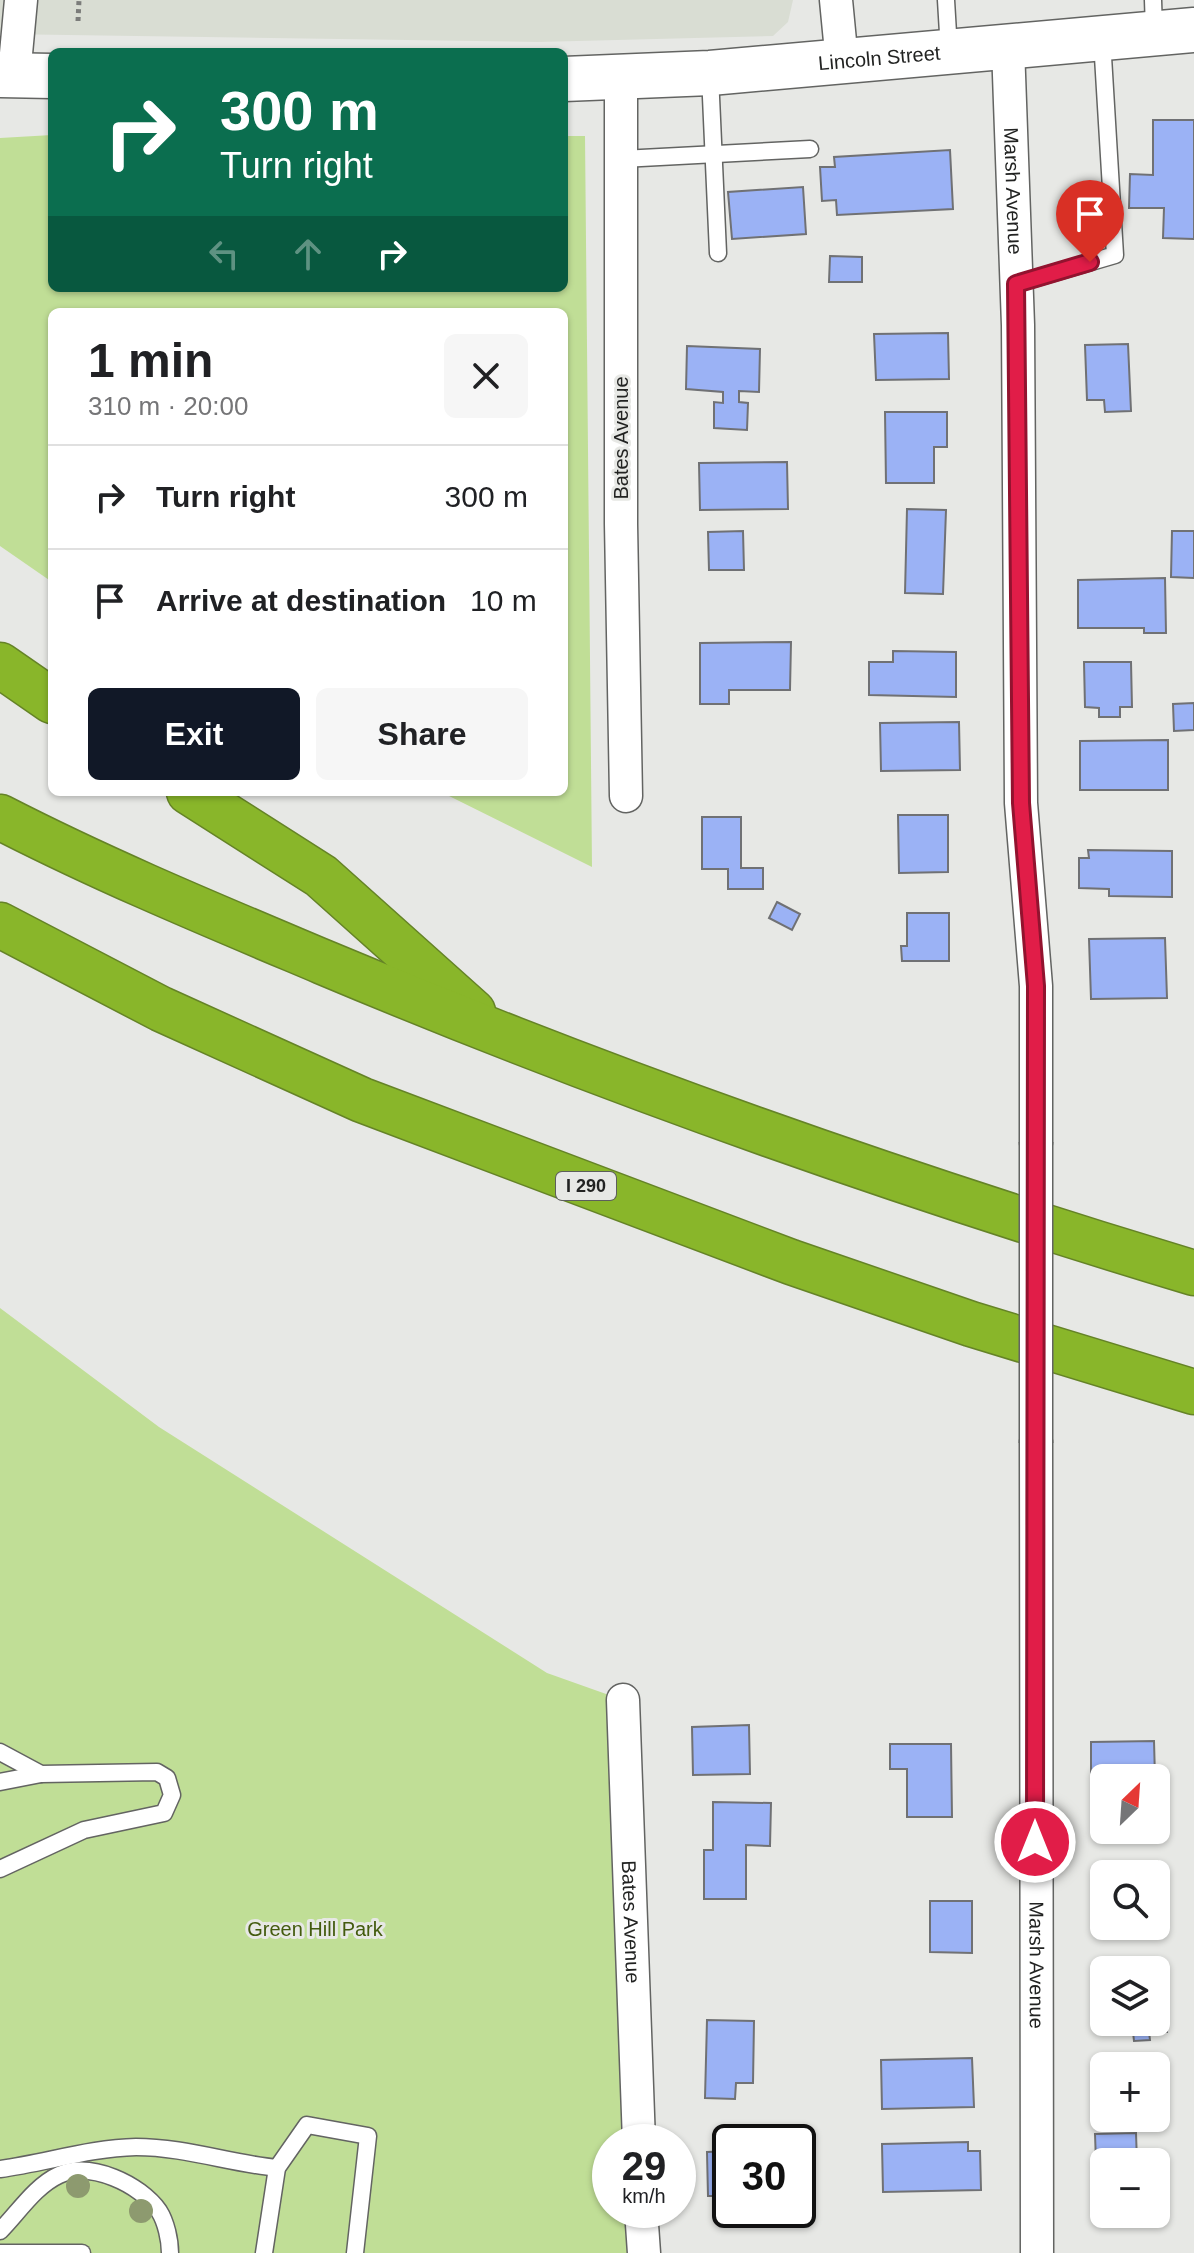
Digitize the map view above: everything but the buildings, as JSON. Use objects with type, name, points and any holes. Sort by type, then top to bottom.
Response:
[{"type":"highway","points":[[0,665],[48,698]]},
{"type":"highway","points":[[195,796],[321,876],[496,1032]]},
{"type":"highway","points":[[0,817],[177,900],[496,1032],[757,1133],[973,1206],[1194,1273]]},
{"type":"highway","name":"I 290","points":[[0,925],[161,1009],[362,1100],[791,1262],[971,1324],[1194,1392]]},
{"type":"highway","points":[[0,941],[161,1009]]},
{"type":"main road","name":"Lincoln Street","points":[[568,79],[710,73],[949,53],[1102,38],[1167,21]]},
{"type":"street","points":[[21,0],[22,75]]},
{"type":"street","points":[[836,0],[842,62]]},
{"type":"street","name":"Marsh Avenue","points":[[1008,47],[1016,284],[1021,803],[1036,986],[1037,2253]]},
{"type":"street","name":"Bates Avenue","points":[[621,79],[621,524],[626,796]]},
{"type":"street","name":"Bates Avenue","points":[[623,1700],[638,2124]]},
{"type":"street","points":[[642,2228],[644,2253]]},
{"type":"lane","points":[[946,0],[949,53]]},
{"type":"lane","points":[[1016,284],[1115,255],[1102,38]]},
{"type":"lane","points":[[710,73],[718,253]]},
{"type":"lane","points":[[622,159],[810,149]]},
{"type":"lane","points":[[0,1752],[41,1774]]},
{"type":"lane","points":[[0,1782],[41,1774],[157,1772],[167,1778],[172,1795],[164,1813],[84,1830],[0,1869]]},
{"type":"lane","points":[[264,2253],[277,2168],[307,2125],[368,2136],[355,2253]]},
{"type":"lane","points":[[0,2169],[132,2147],[180,2149],[237,2163],[277,2168]]},
{"type":"lane","points":[[0,2231],[43,2185],[60,2174],[81,2170],[129,2185],[149,2200],[164,2220],[170,2253]]},
{"type":"lane","points":[[0,2253],[82,2253]]},
{"type":"path","points":[[78,21],[79,0]]},
{"type":"shaded area","points":[[0,0],[793,0],[788,22],[773,36],[538,42],[0,34]]},
{"type":"green space","points":[[48,135],[48,292],[568,292],[568,136],[585,136],[592,867],[449,796],[568,796],[568,308],[48,308],[48,579],[0,546],[0,138]]},
{"type":"green space","name":"Green Hill Park","points":[[0,1308],[159,1427],[547,1673],[623,1700],[638,2124],[592,2124],[592,2228],[642,2228],[644,2253],[0,2253]]},
{"type":"route","points":[[1035,1842],[1036,986],[1021,803],[1016,284],[1090,262]]}]
